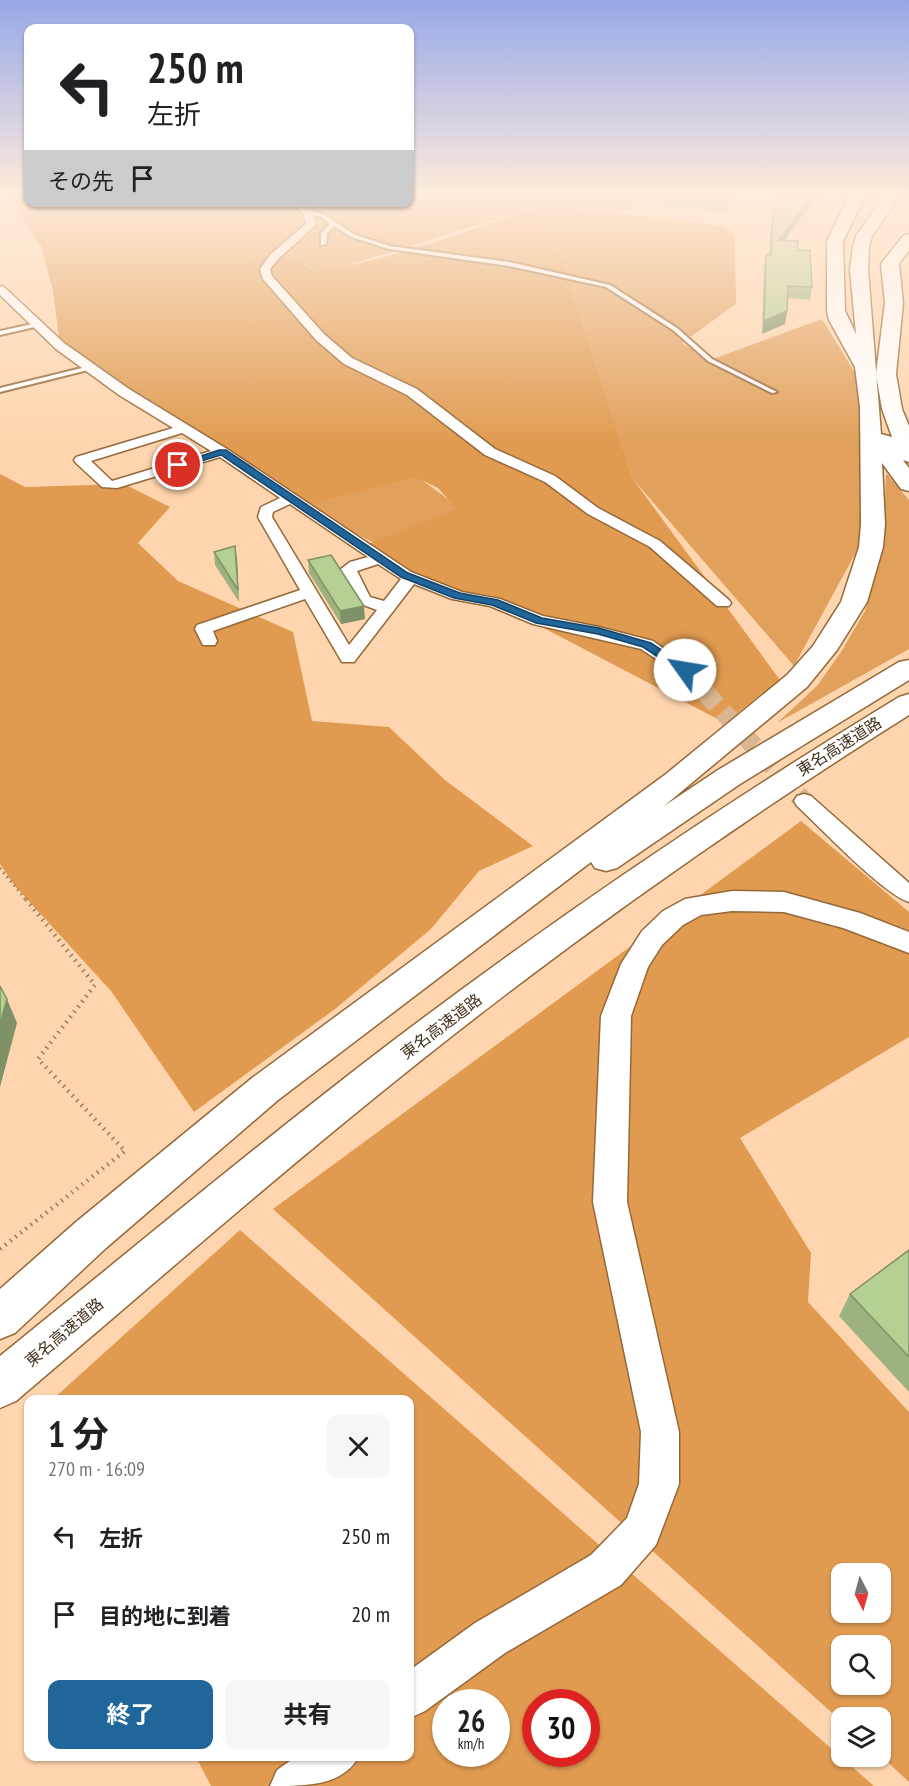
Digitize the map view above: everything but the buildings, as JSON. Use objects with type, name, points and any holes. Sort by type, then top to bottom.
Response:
[{"type":"highway","points":[[836,276],[838,320],[877,358],[904,374]]},
{"type":"highway","points":[[860,276],[866,331],[886,374],[892,409],[909,455]]},
{"type":"highway","points":[[0,1318],[92,1235],[265,1089],[677,781],[797,681],[837,632],[854,602],[864,576],[871,547],[873,524],[870,407],[877,358],[894,303],[894,276]]},
{"type":"highway","points":[[870,407],[891,459],[909,484]]},
{"type":"highway","name":"東名高速道路","points":[[0,1325],[277,1101],[530,912],[729,777],[909,668]]},
{"type":"highway","name":"東名高速道路","points":[[0,1385],[368,1082],[573,925],[734,812],[909,703]]},
{"type":"highway","points":[[832,750],[909,714]]},
{"type":"street","points":[[267,276],[321,337],[348,361],[412,392],[490,452],[550,479],[593,511],[655,544],[723,603]]},
{"type":"street","points":[[0,289],[60,346],[90,368],[411,577],[458,596],[494,602],[540,620],[647,645],[685,670]]},
{"type":"street","points":[[182,429],[81,460],[107,484],[112,485],[222,452]]},
{"type":"street","points":[[291,498],[266,510],[265,517],[348,658],[411,577]]},
{"type":"street","points":[[381,558],[349,569],[350,576],[364,600],[387,608]]},
{"type":"street","points":[[209,641],[203,629],[309,592]]},
{"type":"street","points":[[804,801],[889,879],[909,894]]},
{"type":"street","points":[[414,1693],[490,1638],[606,1570],[642,1531],[659,1484],[660,1432],[610,1202],[616,1016],[635,964],[652,938],[673,918],[695,906],[732,901],[784,902],[850,920],[909,943]]},
{"type":"street","points":[[292,1786],[330,1761]]},
{"type":"lane","points":[[561,276],[608,286],[675,329],[710,360],[774,392]]},
{"type":"lane","points":[[0,333],[37,324]]},
{"type":"lane","points":[[0,390],[90,368]]},
{"type":"path","points":[[0,868],[95,985],[38,1059],[125,1151],[0,1249]]},
{"type":"shaded area","points":[[49,276],[567,276],[633,479],[780,680],[725,723],[494,602],[413,578],[363,546],[457,509],[438,488],[415,477],[305,507],[60,346]]},
{"type":"shaded area","points":[[567,276],[736,276],[736,304],[682,343],[710,360],[822,319],[869,396],[861,543],[794,666],[633,479]]},
{"type":"shaded area","points":[[886,473],[909,500],[909,649],[777,723],[817,686],[841,652],[865,611],[883,549]]},
{"type":"shaded area","points":[[0,474],[25,487],[124,484],[170,507],[138,543],[178,581],[293,632],[312,721],[389,727],[445,780],[533,846],[479,871],[431,929],[335,1009],[194,1112],[111,991],[15,886],[0,864]]},
{"type":"shaded area","points":[[416,476],[462,509],[374,543],[305,507]]},
{"type":"shaded area","points":[[801,821],[909,912],[909,1037],[740,1138],[811,1253],[808,1302],[909,1412],[909,1782],[891,1765],[891,1707],[831,1707],[831,1712],[273,1209]]},
{"type":"shaded area","points":[[240,1230],[831,1748],[831,1767],[852,1767],[874,1786],[211,1786],[198,1761],[414,1761],[414,1395],[58,1395]]},
{"type":"tunnel","points":[[685,670],[804,801]]},
{"type":"route","points":[[178,465],[222,452],[405,575],[458,596],[494,602],[540,620],[647,645],[685,670]]}]
